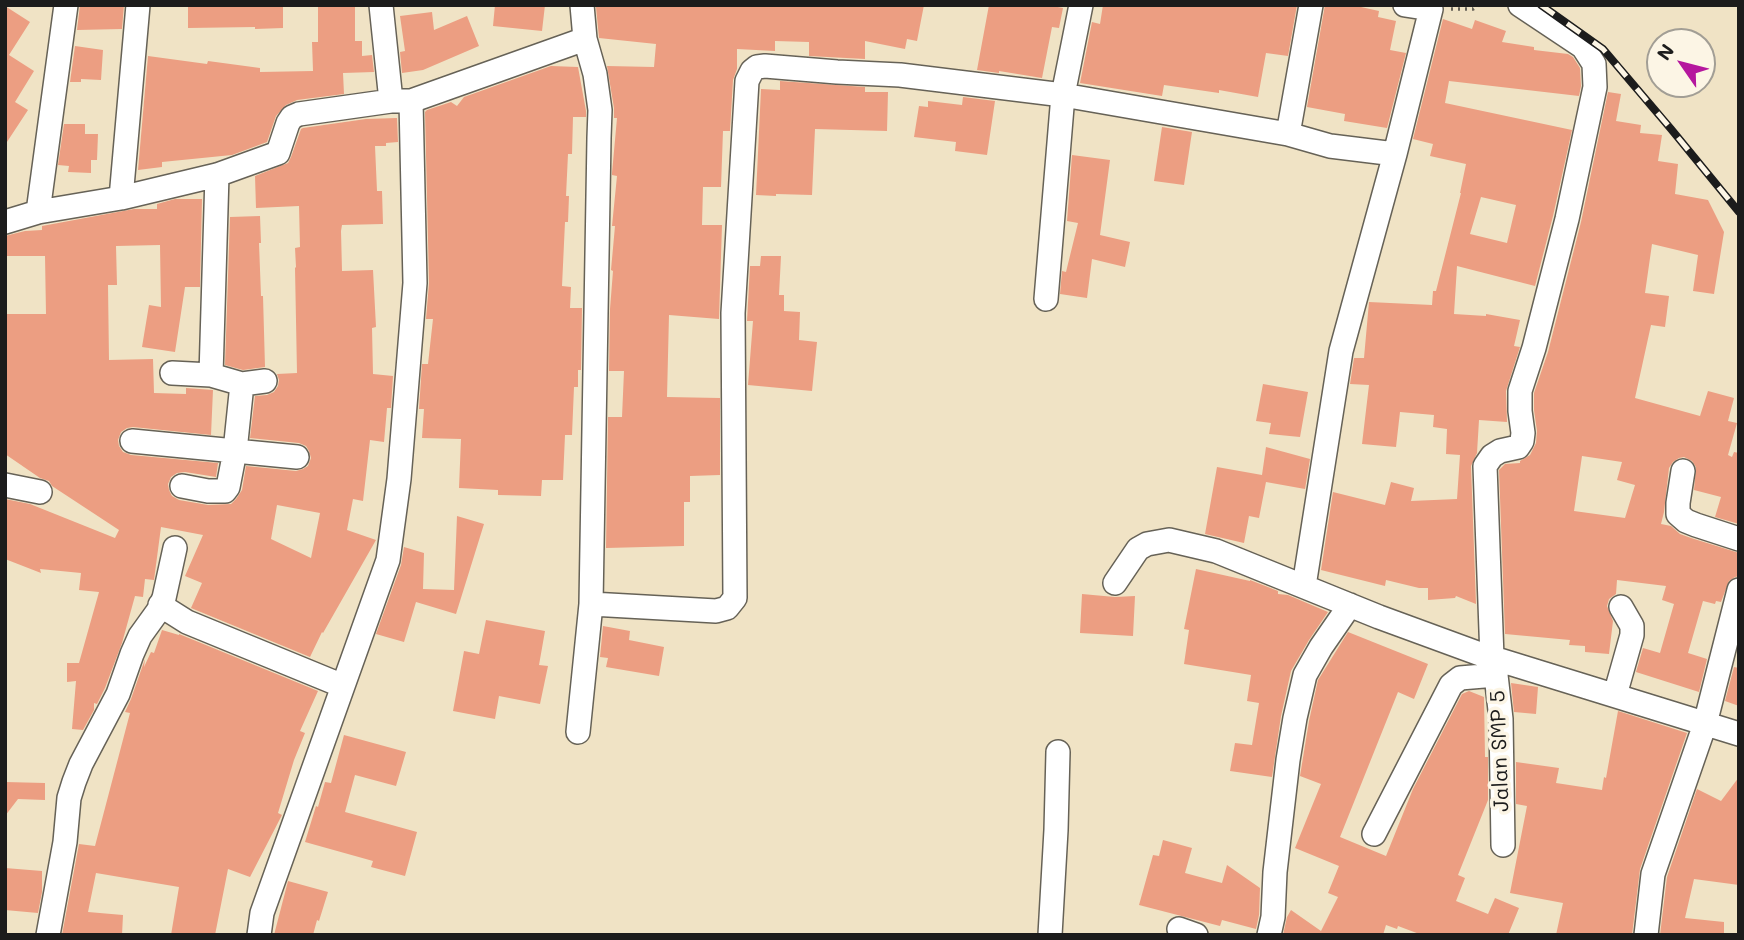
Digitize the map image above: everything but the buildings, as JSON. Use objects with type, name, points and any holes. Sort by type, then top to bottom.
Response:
[{"type":"street","points":[[38,212],[66,5]]},
{"type":"street","points":[[121,198],[138,5]]},
{"type":"street","points":[[259,935],[262,913],[387,560],[399,479],[415,283],[401,101],[381,5]]},
{"type":"street","points":[[578,732],[591,604],[600,110],[595,74],[585,38],[582,5]]},
{"type":"street","points":[[1046,299],[1063,95],[1081,5]]},
{"type":"street","points":[[1288,134],[1311,5]]},
{"type":"street","points":[[1304,586],[1341,351],[1431,9],[1405,5]]},
{"type":"street","name":"Jalan SMP 5","points":[[1503,845],[1500,719],[1494,666],[1485,466],[1492,456],[1500,451],[1518,447],[1522,442],[1520,391],[1534,348],[1567,219],[1595,87],[1594,64],[1583,47],[1520,5]]},
{"type":"street","points":[[5,222],[38,212],[121,198],[217,175],[278,153],[292,117],[299,114],[401,101],[585,38]]},
{"type":"street","points":[[591,604],[716,611],[727,608],[735,598],[733,313],[747,81],[757,67],[900,75],[1063,95],[1288,134],[1330,146],[1395,154]]},
{"type":"street","points":[[211,375],[217,175]]},
{"type":"street","points":[[172,373],[211,375],[242,384],[265,381]]},
{"type":"street","points":[[182,486],[225,491],[228,487],[242,384]]},
{"type":"street","points":[[132,441],[297,457]]},
{"type":"street","points":[[1683,471],[1678,514],[1686,521],[1739,539]]},
{"type":"street","points":[[5,485],[40,492]]},
{"type":"street","points":[[1115,583],[1138,549],[1147,544],[1169,540],[1216,551],[1494,666],[1615,695],[1739,734]]},
{"type":"street","points":[[48,935],[65,842],[69,798],[74,782],[118,694],[140,636],[167,593],[175,548]]},
{"type":"street","points":[[1646,935],[1653,874],[1705,724],[1739,590]]},
{"type":"street","points":[[1269,935],[1288,760],[1305,675],[1350,605]]},
{"type":"street","points":[[160,606],[187,622],[342,686]]},
{"type":"street","points":[[1615,695],[1632,635],[1632,626],[1621,607]]},
{"type":"street","points":[[1374,834],[1451,685],[1460,678],[1494,666]]},
{"type":"street","points":[[1050,935],[1058,752]]},
{"type":"path","points":[[1431,9],[1473,9],[1479,5]]},
{"type":"railway","points":[[1541,5],[1603,49],[1739,212]]}]
